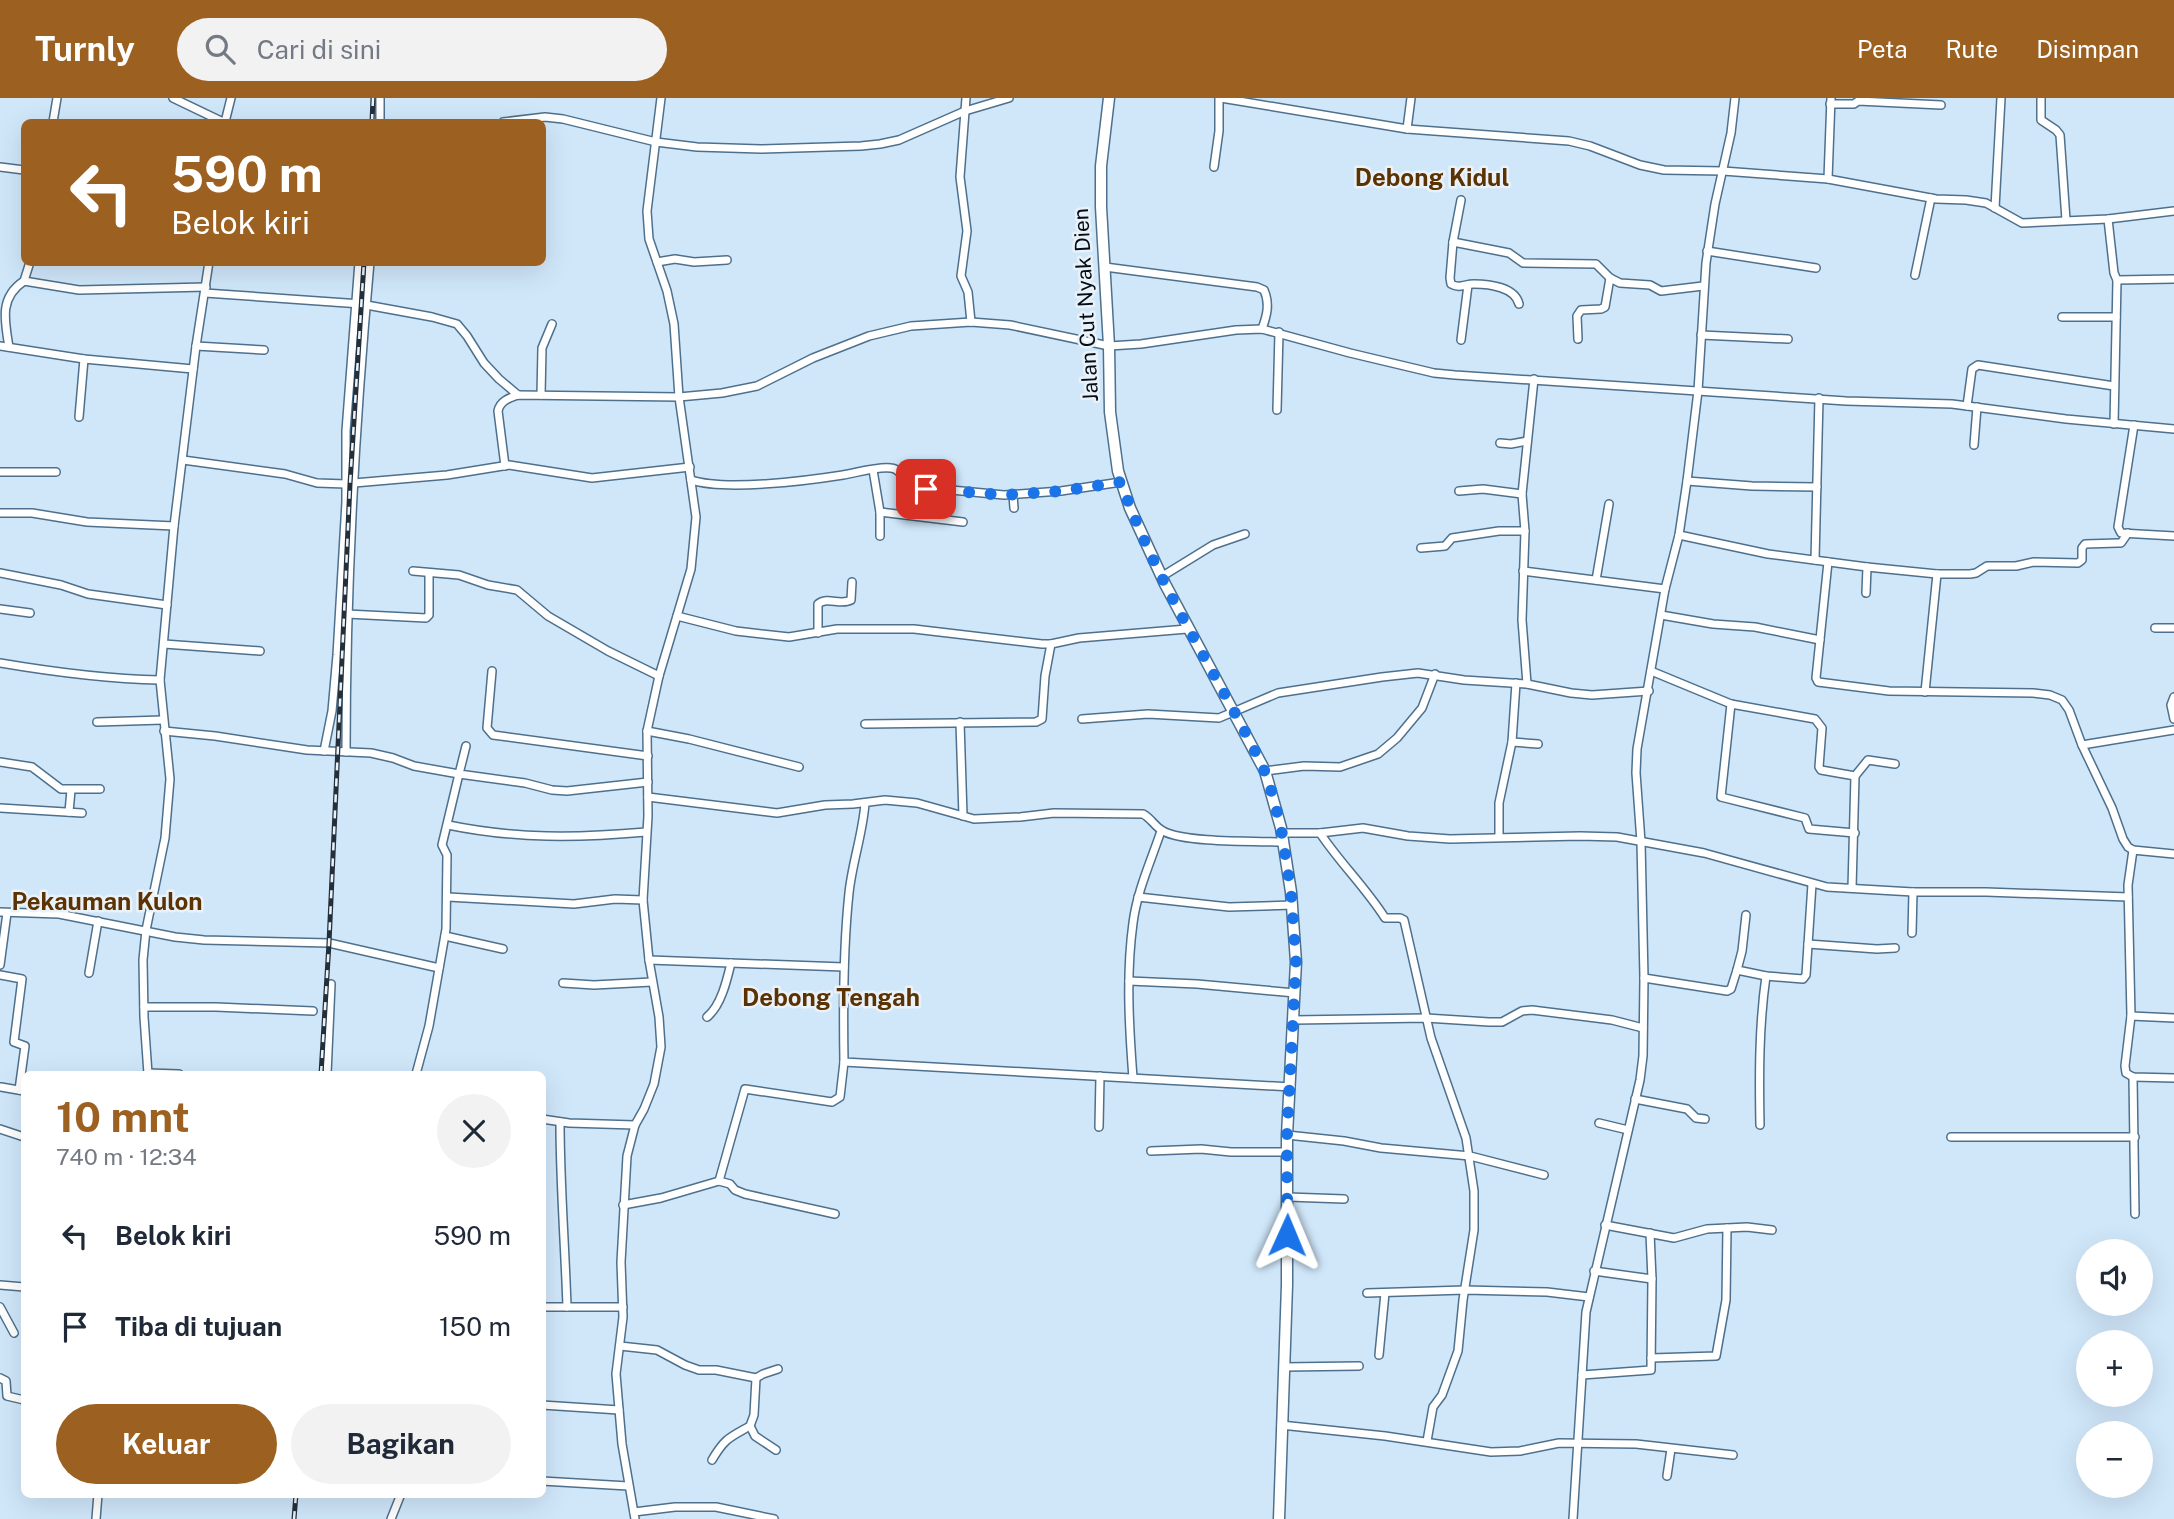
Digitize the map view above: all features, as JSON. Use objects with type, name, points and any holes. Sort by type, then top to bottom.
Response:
[{"type":"main road","name":"Jalan Cut Nyak Dien","points":[[1109,98],[1100,180],[1113,443],[1121,482],[1161,577],[1265,771],[1282,838],[1293,905],[1296,962],[1287,1135],[1288,1197],[1279,1519]]},
{"type":"street","points":[[54,119],[57,98]]},
{"type":"street","points":[[173,98],[218,119]]},
{"type":"street","points":[[225,119],[231,98]]},
{"type":"street","points":[[380,98],[380,119]]},
{"type":"street","points":[[661,98],[647,226],[667,290],[674,324],[679,397],[696,517],[694,557],[659,676],[648,731],[643,900],[661,1035],[660,1058],[654,1084],[645,1109],[635,1125],[627,1156],[621,1262],[623,1307],[616,1374],[628,1486],[634,1515],[675,1507],[716,1507],[774,1519]]},
{"type":"street","points":[[966,98],[960,177],[967,231],[961,276],[968,292],[971,322]]},
{"type":"street","points":[[532,119],[563,119],[656,142],[697,147],[761,149],[880,144],[920,132],[965,111],[1009,98]]},
{"type":"street","points":[[1214,167],[1220,131],[1220,98],[1407,129],[1569,141],[1640,165],[1664,170],[1723,171],[1828,180],[1931,198],[1986,203],[2022,223],[2108,219],[2174,211]]},
{"type":"street","points":[[1407,129],[1411,98]]},
{"type":"street","points":[[1573,1519],[1589,1297],[1643,1056],[1644,978],[1637,749],[1665,589],[1679,535],[1698,391],[1707,251],[1735,98]]},
{"type":"street","points":[[1995,208],[2001,98]]},
{"type":"street","points":[[2041,98],[2042,120],[2060,135],[2066,220]]},
{"type":"street","points":[[1828,180],[1830,101],[1854,104],[1858,101],[1941,105]]},
{"type":"street","points":[[0,167],[21,170]]},
{"type":"street","points":[[1915,275],[1931,198]]},
{"type":"street","points":[[1461,200],[1452,243],[1451,284],[1508,290],[1515,295],[1519,304]]},
{"type":"street","points":[[2108,219],[2117,280],[2114,424]]},
{"type":"street","points":[[1452,243],[1509,253],[1523,264],[1596,264],[1610,278],[1620,283],[1650,285],[1661,291],[1703,286]]},
{"type":"street","points":[[1707,251],[1816,268]]},
{"type":"street","points":[[657,262],[679,259],[694,262],[727,260]]},
{"type":"street","points":[[24,281],[29,266]]},
{"type":"street","points":[[148,1071],[143,960],[146,930],[165,838],[170,779],[160,680],[174,526],[208,266]]},
{"type":"street","points":[[346,752],[350,484],[346,431],[359,266]]},
{"type":"street","points":[[324,751],[332,711],[370,266]]},
{"type":"street","points":[[1105,267],[1257,287],[1264,290],[1268,302],[1262,329]]},
{"type":"street","points":[[1578,339],[1577,316],[1581,310],[1605,307],[1610,278]]},
{"type":"street","points":[[2117,280],[2174,279]]},
{"type":"street","points":[[9,347],[2,304],[9,290],[24,281],[79,290],[205,290],[355,303],[457,324],[484,363],[518,395]]},
{"type":"street","points":[[1461,340],[1468,285]]},
{"type":"street","points":[[2062,317],[2116,317]]},
{"type":"street","points":[[505,466],[498,411],[502,403],[518,395],[679,397],[722,393],[757,386],[813,358],[869,336],[911,326],[971,322],[1010,325],[1110,346],[1262,329],[1434,373],[1967,406],[2174,429]]},
{"type":"street","points":[[541,395],[542,348],[552,324]]},
{"type":"street","points":[[1277,410],[1279,332]]},
{"type":"street","points":[[1701,335],[1788,340]]},
{"type":"street","points":[[0,346],[84,359],[193,369]]},
{"type":"street","points":[[196,346],[264,350]]},
{"type":"street","points":[[79,417],[84,359]]},
{"type":"street","points":[[1967,406],[1972,369],[1978,365],[2115,386]]},
{"type":"street","points":[[1527,684],[1522,620],[1525,530],[1522,494],[1534,379]]},
{"type":"street","points":[[1815,560],[1819,398]]},
{"type":"street","points":[[1974,445],[1977,407]]},
{"type":"street","points":[[2134,425],[2118,527],[2121,533],[2174,536]]},
{"type":"street","points":[[1500,443],[1527,441]]},
{"type":"street","points":[[183,460],[285,474],[317,483],[350,484],[447,475],[505,466],[592,478],[690,467]]},
{"type":"street","points":[[691,480],[739,485],[840,476],[888,468],[900,472],[905,484],[909,486],[1013,495],[1121,482]]},
{"type":"street","points":[[873,470],[880,512],[880,536]]},
{"type":"street","points":[[0,472],[56,472]]},
{"type":"street","points":[[1687,481],[1817,487]]},
{"type":"street","points":[[1459,491],[1483,489],[1522,494]]},
{"type":"street","points":[[1013,495],[1014,508]]},
{"type":"street","points":[[1595,580],[1609,504]]},
{"type":"street","points":[[880,512],[963,522]]},
{"type":"street","points":[[0,513],[32,513],[87,522],[174,526]]},
{"type":"street","points":[[1421,548],[1444,546],[1452,538],[1525,530]]},
{"type":"street","points":[[1679,535],[1768,554],[1828,562],[1937,574],[1974,574],[1987,566],[2016,566],[2035,562],[2078,563],[2082,560],[2082,548],[2085,544],[2118,544],[2128,533]]},
{"type":"street","points":[[1161,577],[1213,545],[1245,534]]},
{"type":"street","points":[[1828,562],[1816,678],[1818,682],[1889,691],[2050,695],[2062,700],[2069,710],[2128,847],[2133,850],[2174,854]]},
{"type":"street","points":[[1866,593],[1867,567]]},
{"type":"street","points":[[413,571],[459,575],[488,585],[517,590],[548,617],[659,676]]},
{"type":"street","points":[[1523,571],[1665,589]]},
{"type":"street","points":[[0,573],[61,585],[88,594],[167,605]]},
{"type":"street","points":[[347,614],[426,618],[429,615],[429,573]]},
{"type":"street","points":[[1925,692],[1937,574]]},
{"type":"street","points":[[818,633],[818,604],[827,600],[848,602],[851,600],[852,582]]},
{"type":"street","points":[[0,609],[30,613]]},
{"type":"street","points":[[1661,615],[1713,624],[1755,627],[1820,640]]},
{"type":"street","points":[[677,616],[736,631],[789,636],[837,629],[914,629],[1051,644],[1079,638],[1187,629]]},
{"type":"street","points":[[2155,628],[2174,628]]},
{"type":"street","points":[[164,644],[260,651]]},
{"type":"street","points":[[865,724],[1036,722],[1042,719],[1045,676],[1051,644]]},
{"type":"street","points":[[0,663],[106,678],[160,680]]},
{"type":"street","points":[[492,671],[487,728],[493,735],[648,756]]},
{"type":"street","points":[[1651,671],[1731,704],[1815,719],[1822,728],[1821,770],[1855,776]]},
{"type":"street","points":[[1083,719],[1148,714],[1219,718],[1278,693],[1418,673],[1464,680],[1527,684],[1592,695],[1649,691]]},
{"type":"street","points":[[1265,771],[1304,766],[1340,767],[1378,754],[1397,738],[1422,708],[1435,674]]},
{"type":"street","points":[[1499,837],[1499,803],[1513,742],[1516,683]]},
{"type":"street","points":[[2174,697],[2171,705],[2174,719]]},
{"type":"street","points":[[1731,704],[1720,796],[1805,818],[1809,829],[1854,834]]},
{"type":"street","points":[[97,722],[163,720]]},
{"type":"street","points":[[960,722],[963,817]]},
{"type":"street","points":[[2082,745],[2174,730]]},
{"type":"street","points":[[164,731],[324,751],[371,753],[414,766],[525,783],[552,790],[567,791],[648,782]]},
{"type":"street","points":[[648,731],[799,767]]},
{"type":"street","points":[[1513,742],[1538,744]]},
{"type":"street","points":[[417,1071],[429,1026],[445,936],[447,855],[442,845],[466,747]]},
{"type":"street","points":[[1852,888],[1855,776],[1868,761],[1895,764]]},
{"type":"street","points":[[0,762],[32,767],[57,786],[71,790],[100,789]]},
{"type":"street","points":[[69,812],[71,790]]},
{"type":"street","points":[[648,797],[777,813],[825,805],[885,800],[917,803],[963,817],[991,819],[1054,813],[1143,814],[1161,831],[1201,839],[1282,838],[1363,828],[1436,838],[1617,837],[1704,853],[1785,874],[1812,884],[1913,892],[2129,897]]},
{"type":"street","points":[[719,1181],[745,1088],[832,1101],[840,1097],[844,1062],[844,967],[853,862],[863,824],[865,803]]},
{"type":"street","points":[[0,808],[82,813]]},
{"type":"street","points":[[448,825],[486,833],[526,837],[584,837],[646,832]]},
{"type":"street","points":[[1133,1078],[1128,1009],[1133,923],[1138,897],[1161,831]]},
{"type":"street","points":[[1320,833],[1343,865],[1374,900],[1385,918],[1404,920],[1426,1018],[1470,1156],[1474,1221],[1458,1351],[1442,1395],[1433,1407],[1427,1441]]},
{"type":"street","points":[[2133,850],[2128,885],[2131,1016],[2126,1073],[2133,1077],[2174,1078]]},
{"type":"street","points":[[1737,970],[1803,979],[1806,975],[1812,884]]},
{"type":"street","points":[[1912,933],[1913,892]]},
{"type":"street","points":[[448,897],[574,904],[615,899],[643,900]]},
{"type":"street","points":[[1138,897],[1229,907],[1293,905]]},
{"type":"street","points":[[0,965],[4,912],[59,914],[175,937],[204,940],[329,943],[439,968]]},
{"type":"street","points":[[1644,978],[1727,991],[1731,989],[1737,970],[1746,915]]},
{"type":"street","points":[[89,973],[98,920]]},
{"type":"street","points":[[445,936],[503,948]]},
{"type":"street","points":[[1808,944],[1895,948]]},
{"type":"street","points":[[649,960],[844,967]]},
{"type":"street","points":[[707,1017],[723,988],[731,963]]},
{"type":"street","points":[[0,975],[22,979],[14,1042],[24,1045],[25,1048],[23,1071]]},
{"type":"street","points":[[1760,1125],[1759,1071],[1766,976]]},
{"type":"street","points":[[1129,981],[1295,993]]},
{"type":"street","points":[[563,983],[594,985],[652,982]]},
{"type":"street","points":[[327,1071],[331,984]]},
{"type":"street","points":[[144,1007],[313,1011]]},
{"type":"street","points":[[1294,1020],[1426,1018],[1502,1022],[1522,1011],[1541,1010],[1612,1020],[1643,1028]]},
{"type":"street","points":[[2131,1016],[2174,1018]]},
{"type":"street","points":[[844,1062],[1291,1087]]},
{"type":"street","points":[[1099,1127],[1100,1076]]},
{"type":"street","points":[[2133,1077],[2135,1214]]},
{"type":"street","points":[[0,1088],[21,1090]]},
{"type":"street","points":[[1635,1099],[1687,1109],[1696,1118],[1705,1119]]},
{"type":"street","points":[[546,1120],[635,1125]]},
{"type":"street","points":[[560,1122],[567,1307]]},
{"type":"street","points":[[1599,1123],[1628,1130]]},
{"type":"street","points":[[0,1129],[21,1136]]},
{"type":"street","points":[[1287,1135],[1381,1148],[1470,1156],[1544,1175]]},
{"type":"street","points":[[1951,1137],[2135,1137]]},
{"type":"street","points":[[1151,1151],[1201,1149],[1287,1152]]},
{"type":"street","points":[[623,1205],[661,1198],[719,1181],[730,1184],[735,1190],[745,1194],[835,1214]]},
{"type":"street","points":[[1288,1197],[1344,1199]]},
{"type":"street","points":[[1605,1225],[1674,1238],[1707,1229],[1772,1230]]},
{"type":"street","points":[[1651,1358],[1716,1356],[1726,1300],[1727,1228]]},
{"type":"street","points":[[1582,1375],[1651,1370],[1653,1279],[1650,1233]]},
{"type":"street","points":[[1594,1271],[1653,1279]]},
{"type":"street","points":[[0,1285],[21,1287]]},
{"type":"street","points":[[1367,1293],[1465,1290],[1589,1297]]},
{"type":"street","points":[[1379,1355],[1385,1293]]},
{"type":"street","points":[[0,1307],[14,1333]]},
{"type":"street","points":[[546,1307],[623,1307]]},
{"type":"street","points":[[620,1346],[657,1350],[699,1370],[716,1370],[756,1378],[778,1369]]},
{"type":"street","points":[[1284,1367],[1359,1366]]},
{"type":"street","points":[[0,1378],[6,1381],[7,1396],[21,1399]]},
{"type":"street","points":[[712,1460],[722,1443],[750,1426],[754,1415],[756,1378]]},
{"type":"street","points":[[546,1405],[619,1410]]},
{"type":"street","points":[[1281,1425],[1427,1441],[1491,1452],[1520,1451],[1559,1443],[1636,1444],[1732,1455]]},
{"type":"street","points":[[750,1426],[755,1436],[776,1450]]},
{"type":"street","points":[[1667,1476],[1671,1449]]},
{"type":"street","points":[[546,1481],[628,1486]]},
{"type":"street","points":[[96,1519],[99,1498]]},
{"type":"street","points":[[391,1519],[399,1498]]},
{"type":"railway","points":[[372,119],[373,98]]},
{"type":"railway","points":[[321,1071],[350,484],[364,266]]},
{"type":"railway","points":[[294,1519],[296,1498]]},
{"type":"district","name":"Debong Kidul","points":[[1432,178]]},
{"type":"district","name":"Pekauman Kulon","points":[[107,902]]},
{"type":"district","name":"Debong Tengah","points":[[831,998]]},
{"type":"route","points":[[926,489],[1004,495],[1061,491],[1121,482],[1130,508],[1187,629],[1263,767],[1281,828],[1294,919],[1296,962],[1287,1135],[1287,1235]]}]
